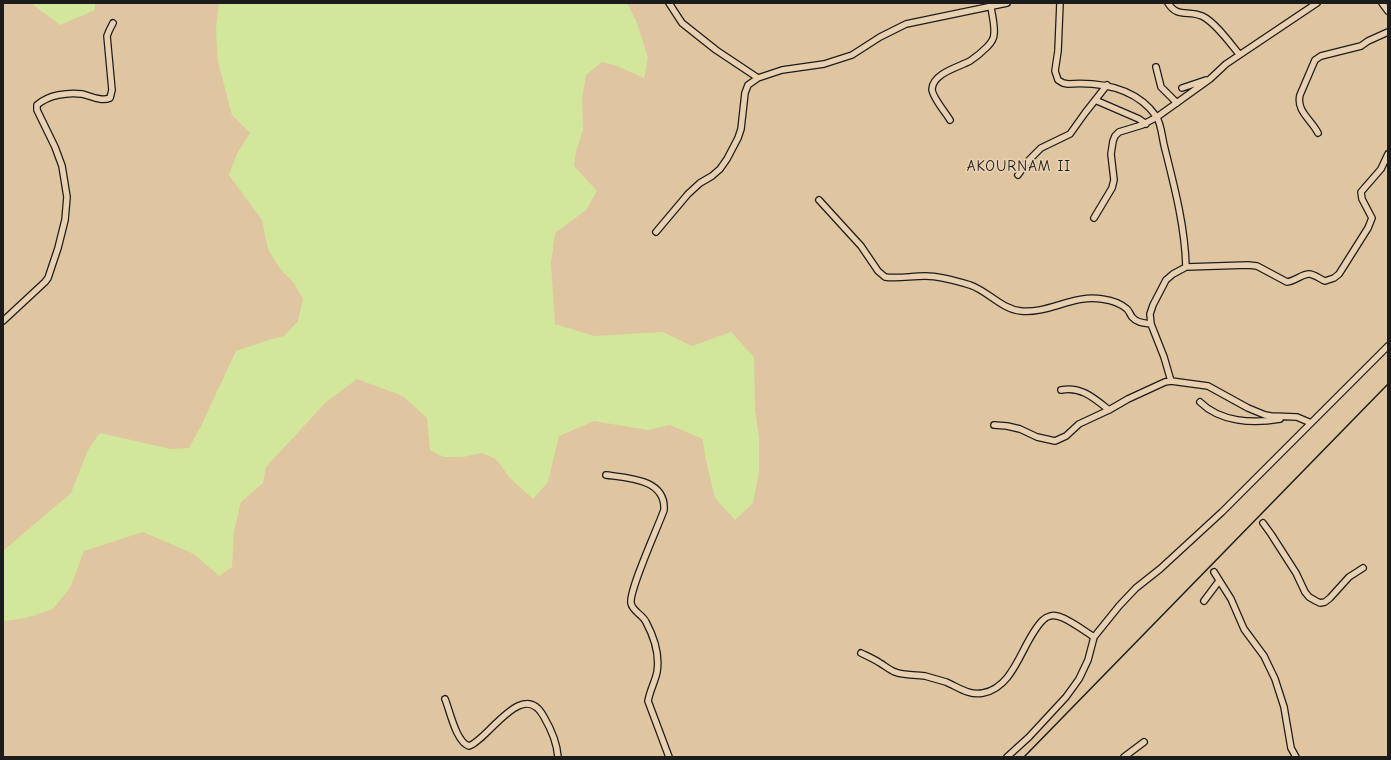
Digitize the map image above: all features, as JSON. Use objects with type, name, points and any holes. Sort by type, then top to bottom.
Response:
[{"type":"street","points":[[669,3],[682,23],[716,50],[758,78]]},
{"type":"street","points":[[656,232],[688,194],[700,183],[720,169],[727,159],[741,129],[745,93],[748,85],[758,78],[782,70],[824,64],[852,55],[880,37],[906,24],[1007,3]]},
{"type":"street","points":[[1060,3],[1058,51],[1055,71],[1058,80],[1068,84],[1107,85],[1116,88],[1131,95],[1148,107],[1157,117],[1181,218],[1186,267]]},
{"type":"street","points":[[1168,3],[1171,9],[1175,11],[1200,15],[1205,18],[1239,54]]},
{"type":"street","points":[[1094,218],[1112,188],[1114,180],[1111,154],[1115,136],[1119,132],[1146,124],[1157,117],[1210,79],[1239,54],[1317,3]]},
{"type":"street","points":[[1382,3],[1388,11]]},
{"type":"street","points":[[950,120],[934,95],[932,89],[933,85],[938,78],[946,72],[970,61],[990,44],[994,35],[991,7]]},
{"type":"street","points":[[3,321],[48,278],[65,220],[67,197],[62,166],[55,147],[37,110],[37,105],[49,98],[69,94],[81,94],[102,99],[110,98],[112,90],[107,36],[113,23]]},
{"type":"street","points":[[1318,133],[1314,124],[1301,110],[1298,101],[1316,60],[1321,56],[1362,46],[1368,41],[1388,32]]},
{"type":"street","points":[[1156,67],[1161,87],[1177,103]]},
{"type":"street","points":[[1182,88],[1210,79]]},
{"type":"street","points":[[1018,175],[1040,148],[1070,134],[1107,85]]},
{"type":"street","points":[[1095,100],[1139,119],[1146,124]]},
{"type":"street","points":[[1171,381],[1164,356],[1150,318],[1151,309],[1166,280],[1173,274],[1186,267],[1248,264],[1257,266],[1287,282],[1310,274],[1325,281],[1334,278],[1339,274],[1368,228],[1372,218],[1362,199],[1361,192],[1381,169],[1388,154]]},
{"type":"street","points":[[819,200],[861,246],[878,271],[885,277],[926,276],[957,281],[979,288],[1009,308],[1020,311],[1036,311],[1087,299],[1104,299],[1128,310],[1134,319],[1142,323],[1151,324]]},
{"type":"street","points":[[1007,757],[1052,713],[1075,685],[1088,660],[1094,638],[1119,606],[1136,588],[1160,569],[1222,512],[1388,346]]},
{"type":"street","points":[[994,425],[1020,429],[1037,437],[1055,441],[1066,436],[1079,424],[1134,396],[1165,382],[1171,381],[1208,386],[1248,408],[1271,416],[1297,417],[1311,423]]},
{"type":"street","points":[[1061,390],[1072,389],[1088,394],[1109,410]]},
{"type":"street","points":[[1200,402],[1209,410],[1233,419],[1269,421],[1287,417]]},
{"type":"street","points":[[606,474],[640,480],[650,484],[657,490],[663,499],[664,510],[638,576],[631,602],[632,606],[645,619],[657,649],[657,673],[649,692],[648,701],[669,757]]},
{"type":"street","points":[[1263,524],[1296,573],[1305,592],[1309,597],[1316,601],[1325,602],[1349,577],[1363,568]]},
{"type":"street","points":[[1214,572],[1231,599],[1244,629],[1264,656],[1284,707],[1291,748],[1296,757]]},
{"type":"street","points":[[1204,601],[1219,581]]},
{"type":"street","points":[[861,653],[898,673],[925,676],[946,682],[966,692],[983,693],[994,689],[1005,679],[1015,666],[1036,628],[1044,618],[1051,616],[1063,618],[1094,638]]},
{"type":"street","points":[[446,699],[459,738],[468,746],[477,741],[514,708],[526,704],[535,706],[542,712],[548,724],[557,747],[558,757]]},
{"type":"street","points":[[1124,757],[1144,742]]},
{"type":"green space","points":[[31,3],[95,3],[95,10],[60,25]]},
{"type":"green space","points":[[219,3],[627,3],[637,23],[648,58],[644,78],[617,66],[602,62],[586,75],[582,98],[583,130],[576,152],[574,166],[597,191],[586,210],[555,233],[551,263],[555,324],[594,336],[663,332],[692,346],[731,332],[754,357],[755,410],[759,438],[759,471],[753,503],[735,520],[715,498],[705,456],[703,439],[670,425],[648,430],[594,421],[559,436],[548,482],[533,499],[510,478],[496,459],[482,453],[463,457],[444,457],[430,450],[427,418],[403,396],[357,379],[325,403],[266,467],[263,483],[241,502],[234,531],[232,567],[219,576],[194,554],[143,532],[84,551],[71,586],[53,609],[26,618],[3,621],[3,551],[71,493],[88,450],[100,433],[171,449],[189,448],[236,351],[284,336],[298,321],[303,299],[294,283],[281,270],[268,249],[262,220],[229,175],[237,154],[250,133],[232,115],[218,62],[216,29]]},
{"type":"railway","points":[[1024,757],[1388,384]]},
{"type":"district","name":"AKOURNAM II","points":[[1019,167]]}]
